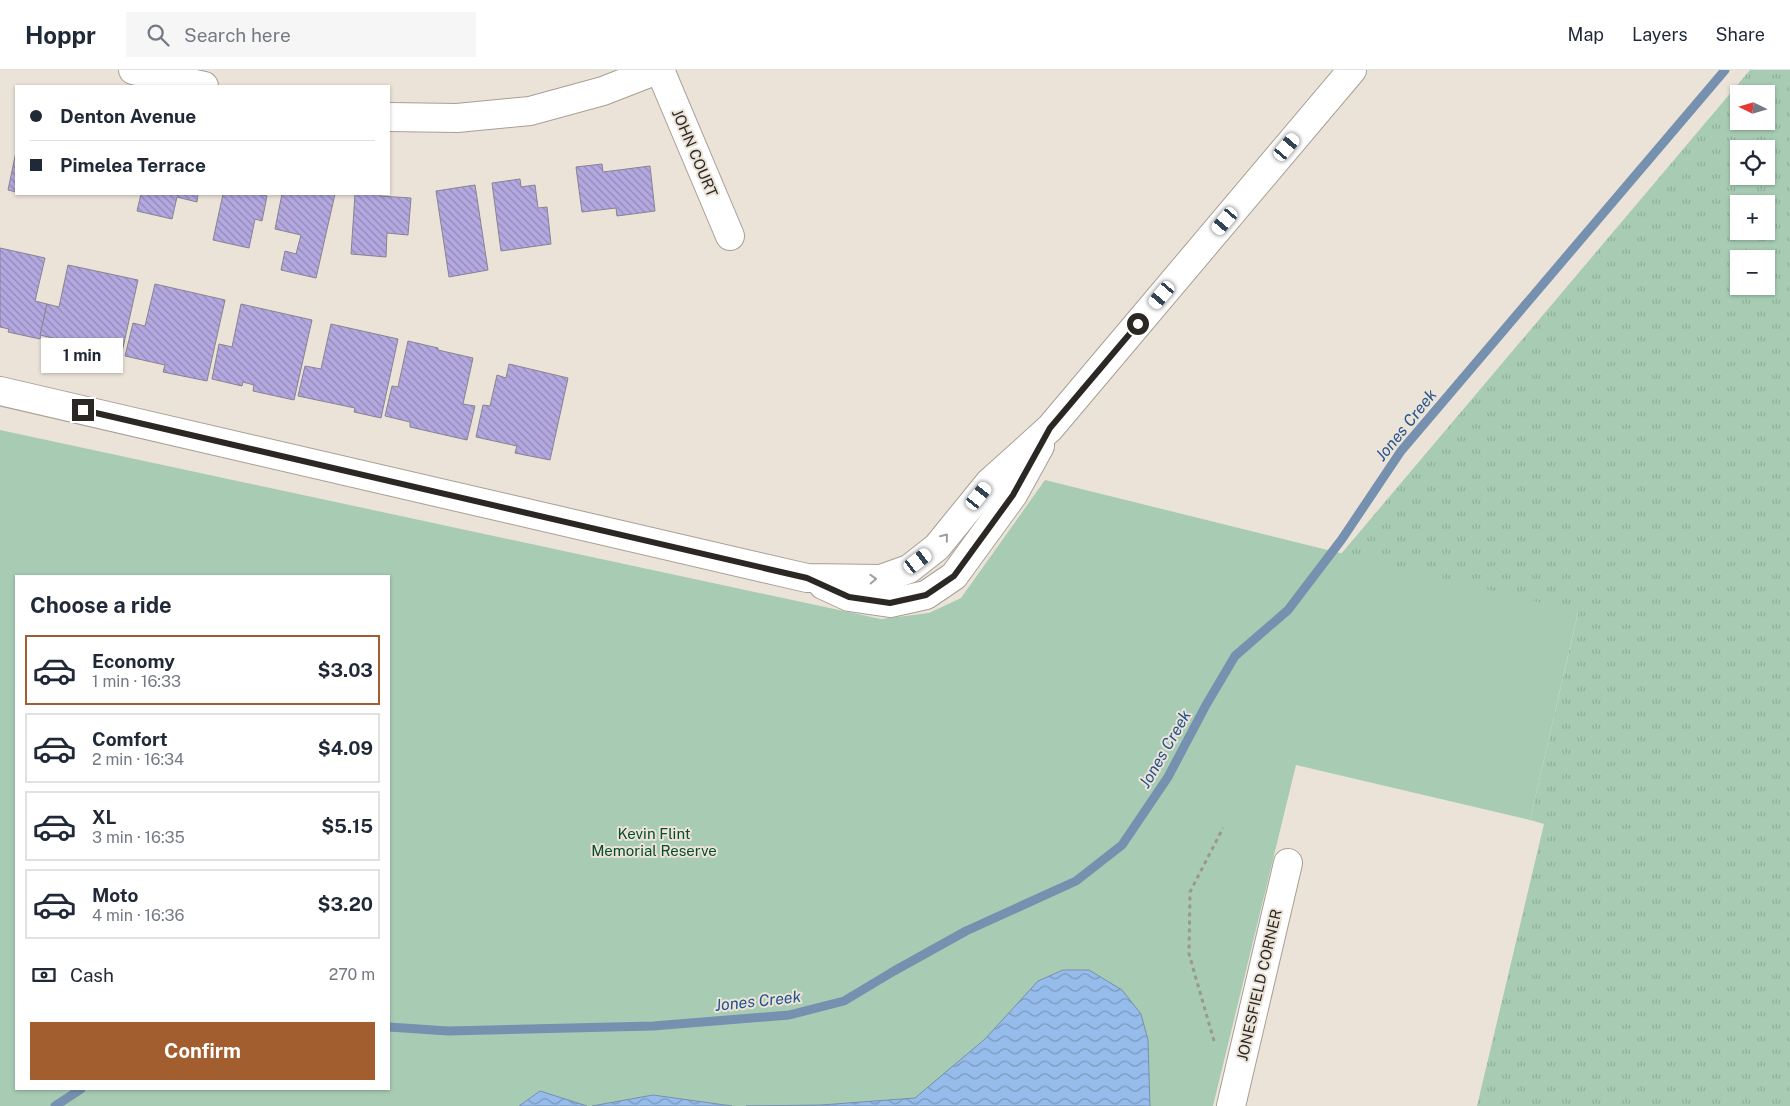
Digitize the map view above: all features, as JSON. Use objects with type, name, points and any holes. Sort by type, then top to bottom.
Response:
[{"type":"street","points":[[133,70],[200,85]]},
{"type":"street","points":[[390,117],[457,118],[530,111],[603,91],[659,70]]},
{"type":"street","name":"JOHN COURT","points":[[659,70],[730,236]]},
{"type":"street","points":[[807,578],[881,579],[909,568],[937,547],[989,483],[1050,428],[1352,70]]},
{"type":"street","points":[[0,391],[807,578],[849,597],[890,603],[926,595],[954,576],[1013,495],[1050,428]]},
{"type":"street","name":"JONESFIELD CORNER","points":[[1231,1106],[1288,863]]},
{"type":"path","points":[[1217,1049],[1189,954],[1190,892],[1223,828]]},
{"type":"green space","points":[[1750,70],[1790,70],[1790,1106],[1477,1106],[1544,824],[1530,820],[1578,613],[1341,554],[1730,94],[1730,130],[1775,130],[1775,85],[1737,85]]},
{"type":"green space","name":"Kevin Flint Memorial Reserve","points":[[0,430],[881,619],[929,613],[961,598],[1045,480],[1578,612],[1530,820],[1296,765],[1213,1106],[0,1106]]},
{"type":"water","points":[[1063,970],[1089,970],[1122,990],[1141,1014],[1148,1040],[1150,1106],[746,1106],[821,1105],[915,1098],[985,1039],[1038,981]]},
{"type":"water","points":[[540,1091],[587,1106],[519,1106]]},
{"type":"water","points":[[653,1095],[732,1106],[592,1106]]},
{"type":"building","points":[[15,157],[15,192],[8,190]]},
{"type":"building","points":[[602,164],[603,172],[650,166],[655,211],[617,216],[616,208],[582,212],[576,167]]},
{"type":"building","points":[[520,179],[521,187],[535,185],[538,208],[547,207],[551,244],[501,251],[492,183]]},
{"type":"building","points":[[475,185],[488,270],[449,277],[436,191]]},
{"type":"building","points":[[141,195],[198,195],[197,202],[177,197],[172,219],[137,211]]},
{"type":"building","points":[[223,195],[267,196],[262,221],[255,219],[249,248],[213,240]]},
{"type":"building","points":[[282,195],[335,195],[316,278],[281,270],[285,251],[296,254],[301,235],[275,229]]},
{"type":"building","points":[[355,195],[411,198],[408,235],[387,233],[386,257],[351,254]]},
{"type":"building","points":[[0,248],[45,258],[35,301],[47,304],[40,339],[8,332],[9,329],[0,327]]},
{"type":"building","points":[[68,265],[138,280],[120,361],[77,351],[78,344],[40,335],[47,304],[59,307]]},
{"type":"building","points":[[155,284],[225,300],[207,381],[163,372],[165,365],[125,356],[133,323],[145,326]]},
{"type":"building","points":[[241,304],[312,320],[294,400],[253,391],[254,385],[243,382],[242,386],[212,379],[219,344],[232,347]]},
{"type":"building","points":[[331,324],[398,339],[381,418],[354,412],[355,408],[298,396],[305,366],[321,369]]},
{"type":"building","points":[[408,341],[473,358],[463,404],[475,406],[467,440],[410,427],[410,422],[385,416],[392,386],[398,387]]},
{"type":"building","points":[[509,364],[568,378],[550,460],[515,453],[517,446],[476,437],[483,405],[490,406],[497,375],[506,378]]},
{"type":"waterway","name":"Jones Creek","points":[[390,1027],[448,1031],[653,1026],[789,1015],[844,1001],[966,931],[1076,881],[1122,845],[1168,777],[1206,705],[1235,656],[1288,610],[1342,539],[1401,451],[1725,70]]},
{"type":"waterway","name":"Jones Creek","points":[[55,1106],[79,1090]]},
{"type":"route","points":[[83,410],[807,578],[849,597],[890,603],[926,595],[954,576],[1013,495],[1050,428],[1138,324]]}]
